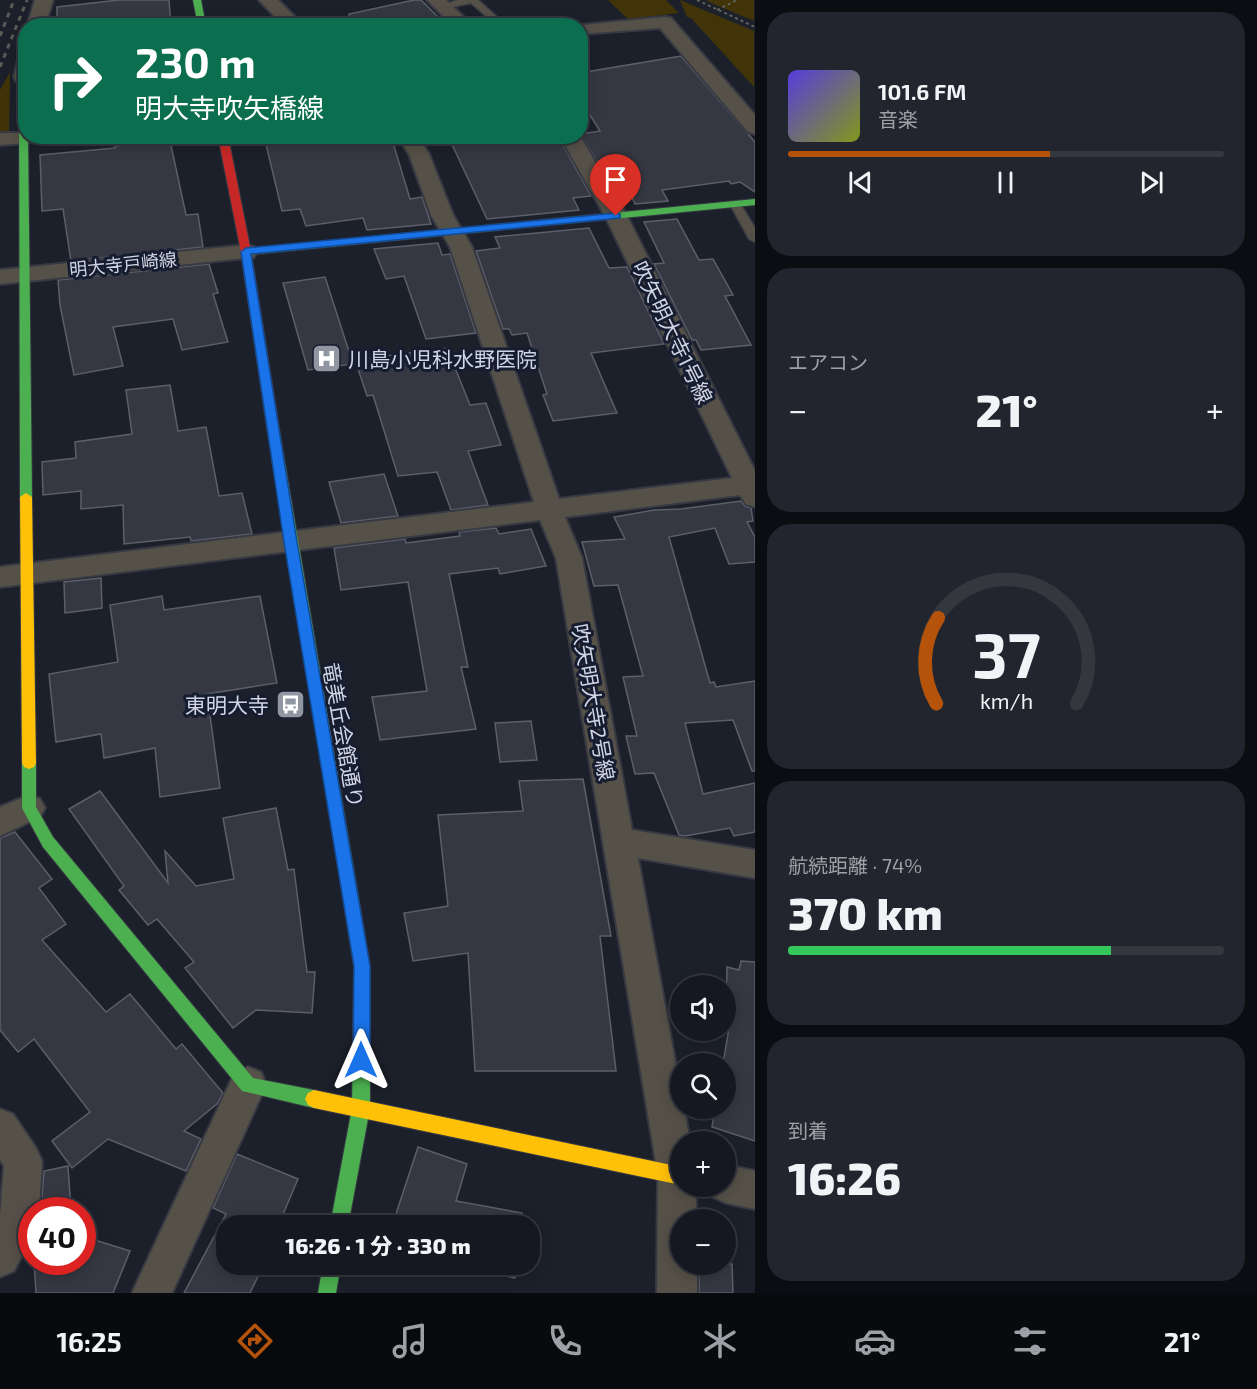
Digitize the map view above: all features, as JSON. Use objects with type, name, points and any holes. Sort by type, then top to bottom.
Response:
[{"type":"street","points":[[38,18],[44,0]]},
{"type":"street","points":[[197,0],[200,18]]},
{"type":"street","points":[[268,0],[287,18]]},
{"type":"street","points":[[440,3],[456,18]]},
{"type":"street","points":[[588,28],[665,22],[754,128]]},
{"type":"street","points":[[0,139],[18,139]]},
{"type":"street","points":[[22,144],[26,275],[28,808],[48,842],[248,1084],[670,1173]]},
{"type":"street","name":"竜美丘会館通り","points":[[225,144],[246,252],[291,542],[362,966],[361,1108],[341,1215]]},
{"type":"street","name":"吹矢明大寺2号線","points":[[412,144],[419,154],[442,215],[460,247],[550,511],[569,558],[671,1131]]},
{"type":"street","name":"吹矢明大寺1号線","points":[[575,144],[616,216],[752,489]]},
{"type":"street","points":[[246,252],[754,202]]},
{"type":"street","name":"明大寺戸崎線","points":[[0,277],[246,252]]},
{"type":"street","points":[[0,577],[752,489]]},
{"type":"street","points":[[0,822],[28,808]]},
{"type":"street","points":[[618,841],[754,864]]},
{"type":"street","points":[[152,1293],[248,1084]]},
{"type":"street","points":[[0,1127],[23,1161],[20,1217],[0,1257]]},
{"type":"street","points":[[736,1187],[754,1190]]},
{"type":"street","name":"吹矢明大寺2号線","points":[[677,1293],[679,1197]]},
{"type":"street","points":[[327,1293],[330,1275]]},
{"type":"lane","points":[[440,3],[472,0],[491,16]]},
{"type":"lane","points":[[735,204],[754,238]]},
{"type":"path","points":[[697,0],[754,27]]},
{"type":"path","points":[[716,10],[737,0]]},
{"type":"shaded area","points":[[608,0],[666,0],[679,13],[628,19]]},
{"type":"shaded area","points":[[680,0],[754,31],[754,87],[691,18],[687,17]]},
{"type":"shaded area","points":[[706,0],[754,0],[754,21],[711,3]]},
{"type":"shaded area","points":[[10,72],[9,133],[0,132],[0,90]]},
{"type":"building","points":[[119,0],[169,0],[170,18],[57,18],[57,7]]},
{"type":"building","points":[[421,0],[439,18],[349,18],[349,14]]},
{"type":"building","points":[[681,56],[755,142],[755,192],[740,182],[731,184],[729,181],[662,190],[668,201],[635,204],[630,193],[617,194],[586,144],[588,144],[588,133],[600,131],[588,112],[588,72]]},
{"type":"building","points":[[171,144],[186,215],[198,214],[203,247],[71,261],[63,209],[42,211],[40,155],[115,148],[115,146]]},
{"type":"building","points":[[266,144],[393,144],[410,199],[422,197],[431,224],[367,230],[363,218],[306,226],[300,209],[282,211]]},
{"type":"building","points":[[452,144],[562,144],[591,196],[573,198],[579,210],[487,219]]},
{"type":"building","points":[[677,219],[699,260],[713,259],[733,295],[725,296],[751,345],[701,350],[696,340],[692,340],[654,264],[664,263],[644,222]]},
{"type":"building","points":[[589,228],[609,268],[627,267],[664,344],[591,353],[617,413],[553,421],[543,395],[547,394],[527,333],[512,335],[509,329],[503,329],[476,251],[500,248],[495,237]]},
{"type":"building","points":[[438,243],[442,255],[450,254],[476,333],[426,339],[404,276],[386,279],[374,249]]},
{"type":"building","points":[[209,264],[218,293],[213,294],[228,342],[182,350],[173,319],[113,327],[123,366],[74,375],[60,305],[58,280]]},
{"type":"building","points":[[325,277],[353,364],[308,370],[283,283]]},
{"type":"building","points":[[447,348],[470,405],[486,403],[501,445],[468,451],[488,505],[451,510],[437,472],[398,476],[373,395],[367,396],[355,360]]},
{"type":"building","points":[[170,385],[178,431],[206,427],[219,496],[242,493],[252,534],[191,541],[190,537],[124,544],[123,505],[81,509],[81,491],[43,495],[42,462],[76,458],[75,442],[132,434],[126,390]]},
{"type":"building","points":[[384,474],[398,516],[341,523],[329,482]]},
{"type":"building","points":[[741,501],[745,506],[751,508],[753,521],[747,522],[755,537],[755,562],[729,564],[715,528],[669,537],[710,683],[714,682],[716,687],[755,681],[755,771],[752,771],[733,720],[685,723],[703,794],[755,783],[755,832],[734,836],[730,828],[685,836],[679,835],[654,773],[635,774],[626,736],[637,736],[623,677],[643,676],[618,585],[594,586],[582,542],[625,539],[614,517],[654,510]]},
{"type":"building","points":[[496,528],[499,534],[531,529],[546,566],[500,574],[498,568],[449,574],[468,667],[461,667],[476,729],[380,740],[372,697],[427,691],[408,582],[341,590],[334,548],[405,539],[406,543],[460,536],[459,532]]},
{"type":"building","points":[[101,578],[102,608],[65,613],[64,582]]},
{"type":"building","points":[[162,596],[164,610],[260,596],[277,683],[207,694],[220,788],[160,797],[155,748],[104,758],[101,734],[56,742],[49,674],[118,662],[110,605]]},
{"type":"building","points":[[531,721],[537,760],[500,762],[495,723]]},
{"type":"building","points":[[583,779],[611,936],[600,936],[616,1071],[475,1071],[468,953],[413,961],[404,913],[448,906],[438,815],[523,811],[519,781]]},
{"type":"building","points":[[100,791],[168,883],[165,851],[196,886],[234,879],[223,818],[276,808],[288,870],[294,869],[307,972],[315,972],[312,1013],[256,1010],[233,1028],[185,968],[194,962],[157,919],[148,925],[119,890],[124,886],[69,809]]},
{"type":"building","points":[[15,832],[52,879],[39,888],[66,924],[42,940],[106,1012],[130,994],[176,1049],[182,1044],[223,1093],[218,1103],[184,1131],[201,1139],[186,1171],[108,1139],[72,1168],[52,1141],[90,1112],[34,1039],[18,1052],[0,1030],[0,838]]},
{"type":"building","points":[[741,961],[755,962],[755,1141],[736,1135],[736,1131],[724,1131],[712,1127],[713,1119],[736,1119],[736,1053],[725,1053],[727,1041],[736,1041],[736,975],[727,975],[727,967],[739,970]]},
{"type":"building","points":[[418,1147],[467,1164],[456,1201],[522,1213],[522,1215],[396,1215]]},
{"type":"building","points":[[237,1154],[298,1179],[283,1215],[225,1215],[213,1208]]},
{"type":"building","points":[[68,1166],[70,1197],[42,1197],[44,1171]]},
{"type":"building","points":[[216,1233],[216,1275],[259,1275],[250,1293],[184,1293]]},
{"type":"building","points":[[96,1240],[130,1251],[113,1293],[36,1293],[35,1275],[96,1275]]},
{"type":"building","points":[[500,1275],[515,1275],[515,1278]]},
{"type":"building","points":[[699,1275],[732,1275],[733,1293],[699,1293]]},
{"type":"railway","points":[[0,36],[14,0]]},
{"type":"railway","points":[[20,18],[27,0]]},
{"type":"railway","points":[[0,67],[18,22]]},
{"type":"traffic: fast","points":[[197,0],[200,18]]},
{"type":"traffic: fast","points":[[23,144],[26,497]]},
{"type":"traffic: fast","points":[[246,252],[755,202]]},
{"type":"traffic: fast","points":[[274,434],[362,966],[361,1108],[341,1215]]},
{"type":"traffic: fast","points":[[29,763],[29,808],[48,842],[248,1085],[314,1099]]},
{"type":"traffic: fast","points":[[327,1293],[330,1275]]},
{"type":"traffic: slow","points":[[26,497],[29,763]]},
{"type":"traffic: slow","points":[[314,1099],[670,1174]]},
{"type":"traffic: jam","points":[[225,144],[246,252],[274,434]]},
{"type":"place","name":"川島小児科水野医院","points":[[327,358]]},
{"type":"place","name":"東明大寺","points":[[290,704]]},
{"type":"route","points":[[361,1060],[362,966],[291,542],[246,252],[616,216]]}]
